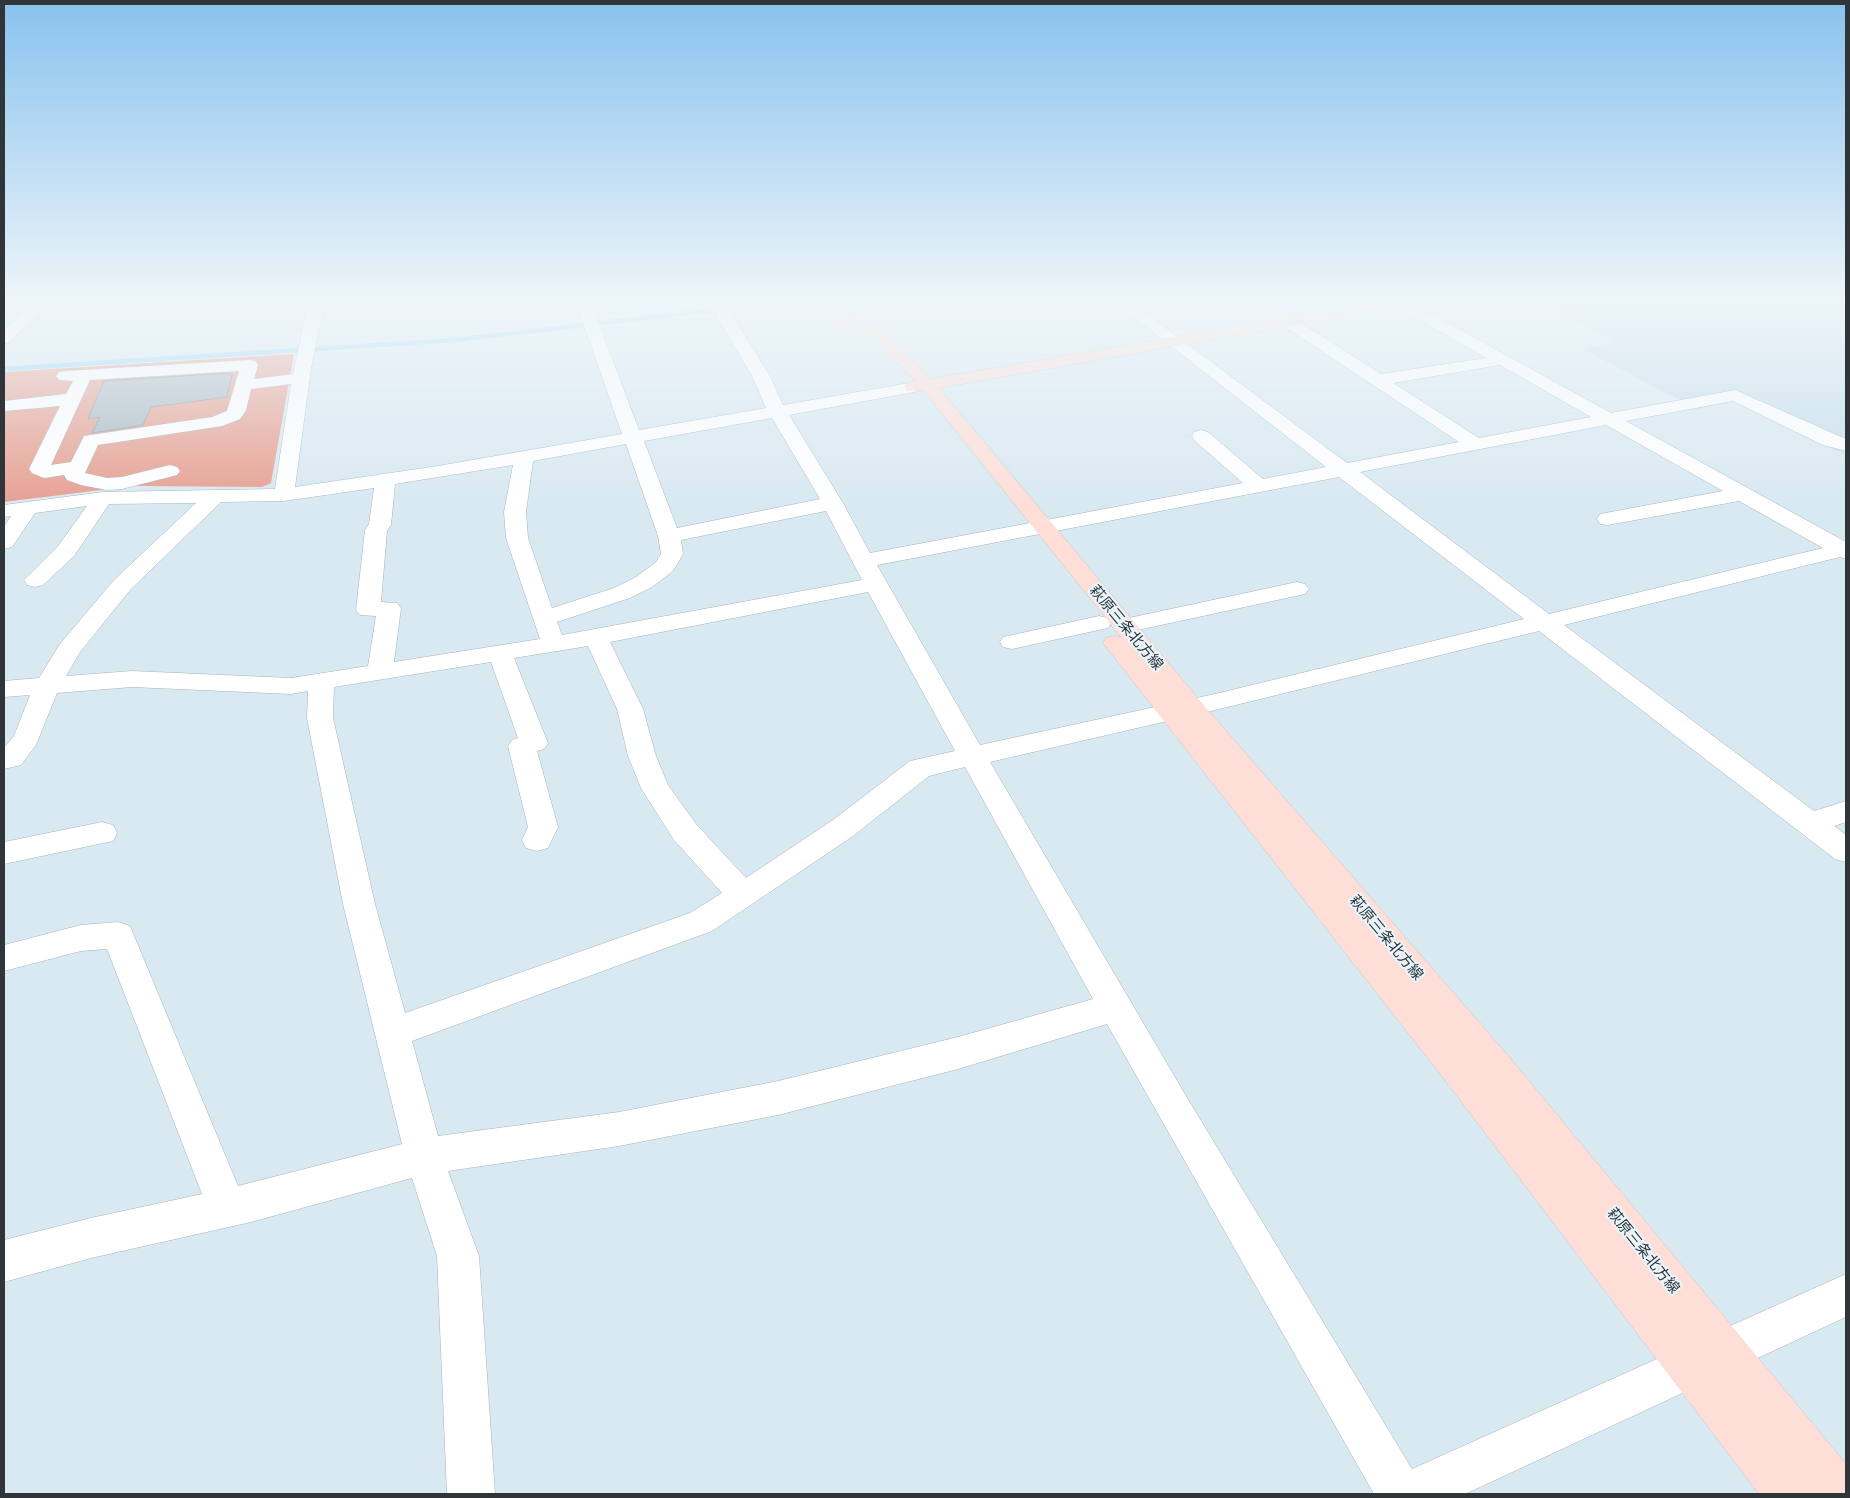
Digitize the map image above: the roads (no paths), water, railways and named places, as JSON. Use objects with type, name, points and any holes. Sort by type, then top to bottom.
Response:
[{"type":"main road","points":[[898,370],[919,386],[1013,370]]},
{"type":"main road","points":[[906,370],[919,386]]},
{"type":"main road","name":"萩原三条北方線","points":[[919,386],[924,401],[1034,528],[1180,709],[1464,1077],[1707,1360],[1840,1494]]},
{"type":"main road","name":"萩原三条北方線","points":[[1707,1360],[1789,1494]]},
{"type":"street","points":[[78,467],[44,472],[39,470],[74,399],[75,376],[171,370]]},
{"type":"street","points":[[170,471],[122,483],[107,484],[88,481],[74,476],[91,440],[226,419],[237,410],[248,370]]},
{"type":"street","points":[[284,495],[302,370]]},
{"type":"street","points":[[546,618],[596,603],[644,582],[665,566],[672,554],[669,536],[608,370]]},
{"type":"street","points":[[757,370],[777,411],[833,503],[972,756],[1115,1007],[1400,1494]]},
{"type":"street","points":[[1212,370],[1546,621],[1846,851]]},
{"type":"street","points":[[1362,370],[1478,445]]},
{"type":"street","points":[[1378,380],[1441,370]]},
{"type":"street","points":[[1520,370],[1845,550]]},
{"type":"street","points":[[244,385],[301,378]]},
{"type":"street","points":[[4,511],[103,498],[284,495],[385,481],[919,386]]},
{"type":"street","points":[[4,690],[132,678],[290,686],[596,637],[870,572],[1034,528],[1735,395],[1830,441],[1846,445]]},
{"type":"street","points":[[4,406],[74,399]]},
{"type":"street","points":[[1201,436],[1259,486]]},
{"type":"street","points":[[524,456],[515,512],[517,538],[535,596],[546,618],[553,644]]},
{"type":"street","points":[[380,672],[389,608],[368,610],[376,530],[380,525],[385,481]]},
{"type":"street","points":[[1608,519],[1742,494]]},
{"type":"street","points":[[4,760],[11,758],[26,738],[47,686],[69,649],[149,557],[217,496]]},
{"type":"street","points":[[35,580],[66,551],[103,498]]},
{"type":"street","points":[[669,536],[833,503]]},
{"type":"street","points":[[4,542],[28,508]]},
{"type":"street","points":[[391,1033],[701,922],[743,896],[843,828],[920,768],[1180,709],[1845,550]]},
{"type":"street","points":[[1012,642],[1112,625],[1297,589]]},
{"type":"street","points":[[596,637],[630,709],[642,756],[655,788],[685,832],[743,896]]},
{"type":"street","points":[[500,653],[534,743],[522,746],[543,827],[537,840]]},
{"type":"street","points":[[321,682],[320,718],[359,904],[424,1156],[458,1256],[471,1494]]},
{"type":"street","points":[[1810,823],[1846,812]]},
{"type":"street","points":[[4,853],[102,834]]},
{"type":"street","points":[[4,958],[81,938],[118,935],[227,1208]]},
{"type":"street","points":[[4,1261],[91,1238],[227,1208],[424,1156],[618,1129],[778,1098],[958,1053],[1115,1007]]},
{"type":"street","points":[[1412,1494],[1846,1295]]}]
